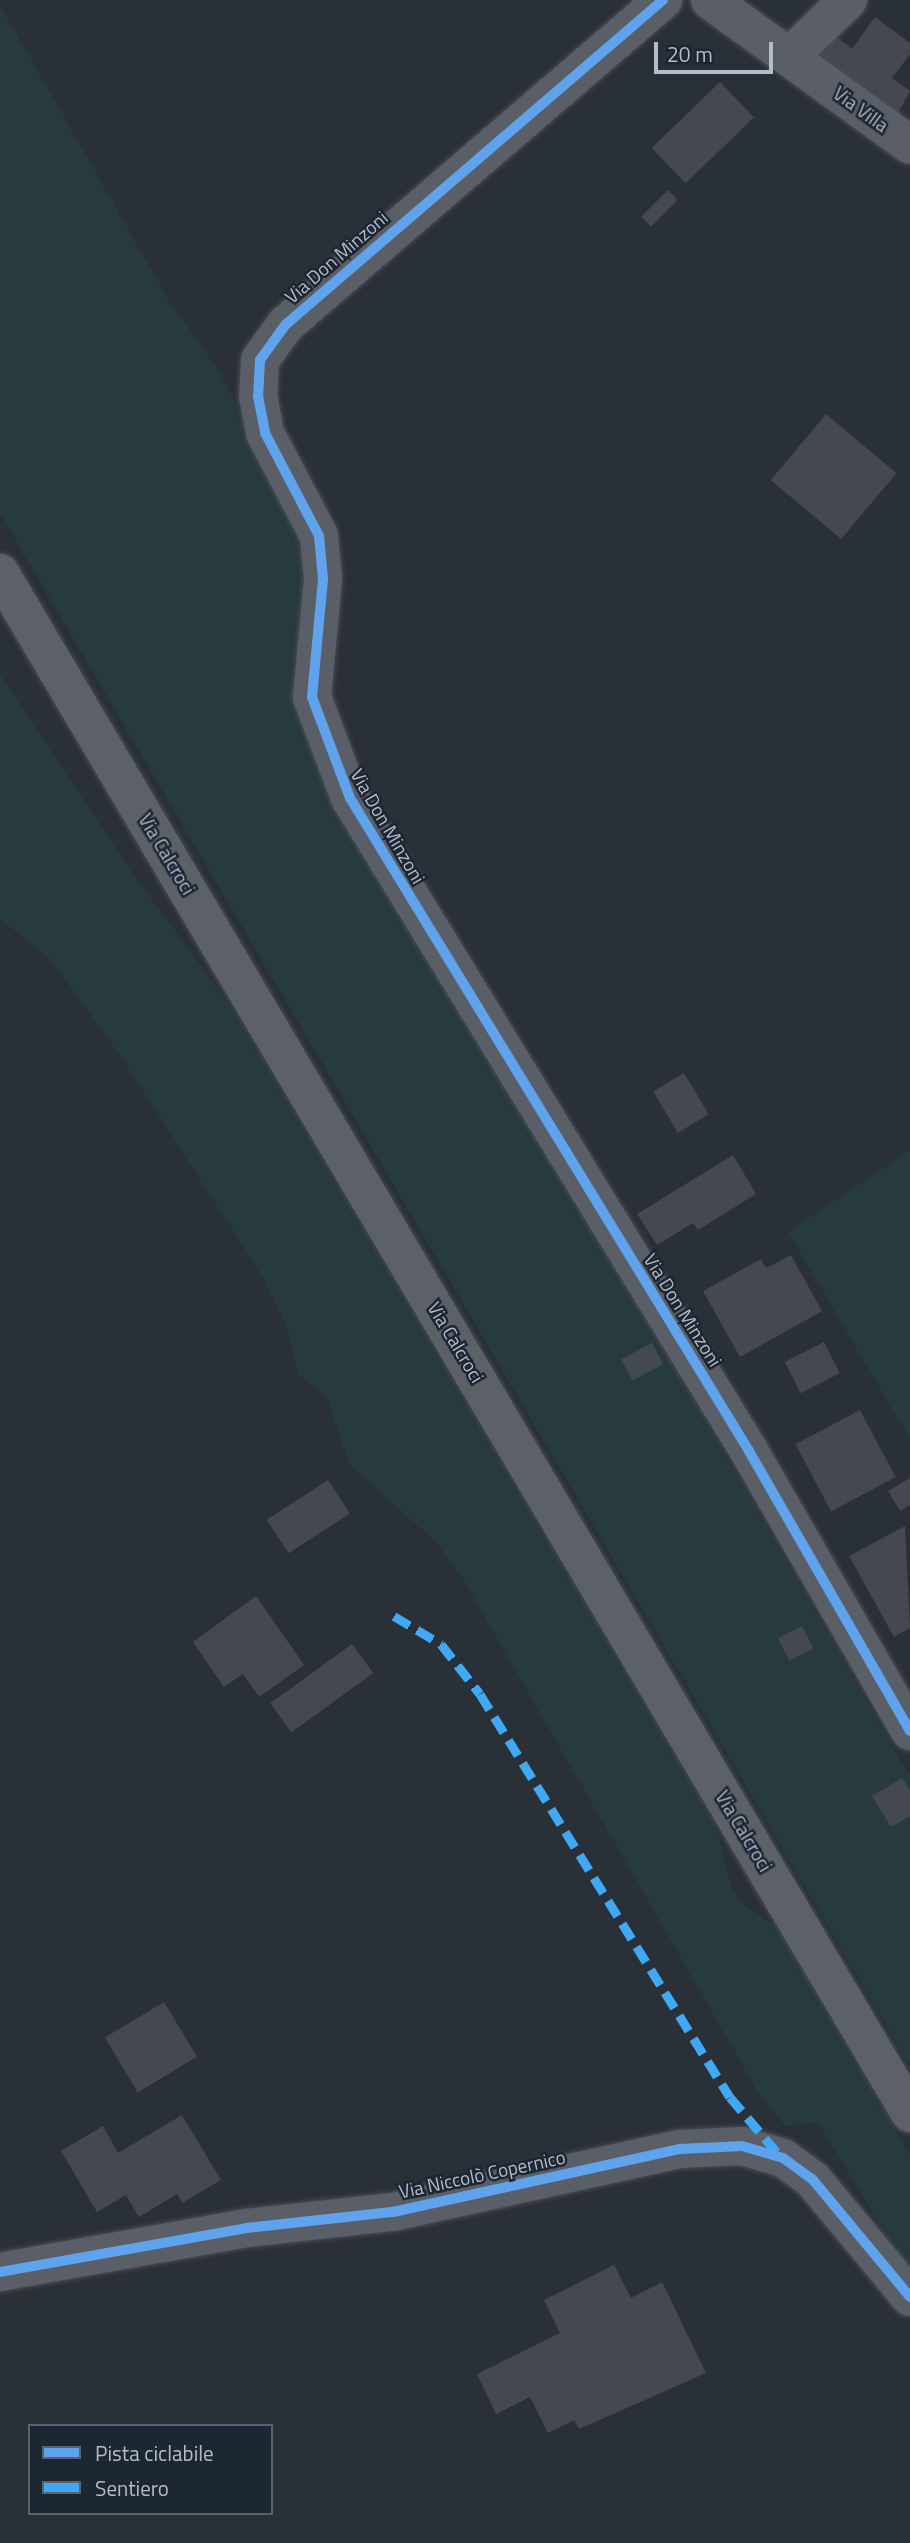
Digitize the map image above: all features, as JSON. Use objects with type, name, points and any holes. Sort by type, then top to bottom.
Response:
[{"type":"main road","name":"Via Calcroci","points":[[0,573],[910,2113]]},
{"type":"street","name":"Via Don Minzoni","points":[[663,0],[286,324],[260,359],[258,396],[265,433],[319,536],[323,579],[312,697],[344,786],[749,1451],[910,1731]]},
{"type":"street","name":"Via Villa","points":[[710,0],[910,145]]},
{"type":"street","points":[[789,57],[848,0]]},
{"type":"street","name":"Via Niccolò Copernico","points":[[0,2272],[247,2228],[393,2211],[680,2149],[742,2146],[783,2158],[813,2180],[910,2297]]},
{"type":"green space","points":[[0,5],[171,304],[215,365],[300,521],[310,560],[301,671],[676,1368],[910,1777],[910,2066],[0,513]]},
{"type":"green space","points":[[0,674],[134,875],[234,1011],[716,1826],[732,1889],[743,1905],[775,1924],[910,2155],[910,2274],[818,2122],[785,2126],[757,2090],[464,1581],[438,1544],[349,1464],[327,1397],[298,1375],[287,1325],[264,1279],[116,1049],[49,958],[0,919]]},
{"type":"green space","points":[[910,1150],[910,1439],[788,1232]]},
{"type":"building","points":[[875,17],[910,43],[910,54],[892,78],[910,91],[898,113],[820,56],[835,36],[852,49]]},
{"type":"building","points":[[720,82],[754,117],[686,183],[652,148]]},
{"type":"building","points":[[668,190],[678,200],[651,227],[641,217]]},
{"type":"building","points":[[826,414],[896,473],[841,539],[771,480]]},
{"type":"building","points":[[684,1073],[709,1114],[678,1133],[653,1092]]},
{"type":"building","points":[[733,1155],[756,1194],[698,1230],[693,1223],[657,1245],[637,1214]]},
{"type":"building","points":[[791,1255],[822,1311],[740,1357],[703,1291],[761,1259],[766,1268]]},
{"type":"building","points":[[824,1342],[840,1373],[801,1393],[785,1362]]},
{"type":"building","points":[[652,1343],[663,1364],[632,1381],[621,1359]]},
{"type":"building","points":[[860,1410],[896,1477],[831,1511],[796,1444]]},
{"type":"building","points":[[910,1478],[910,1505],[900,1511],[888,1491]]},
{"type":"building","points":[[328,1480],[350,1514],[289,1553],[267,1520]]},
{"type":"building","points":[[905,1526],[910,1628],[894,1637],[849,1556]]},
{"type":"building","points":[[256,1596],[304,1665],[259,1697],[243,1674],[224,1687],[193,1642]]},
{"type":"building","points":[[802,1626],[813,1648],[789,1661],[778,1638]]},
{"type":"building","points":[[352,1644],[373,1673],[291,1732],[270,1703]]},
{"type":"building","points":[[902,1778],[910,1791],[910,1816],[891,1827],[872,1796]]},
{"type":"building","points":[[164,2002],[197,2057],[138,2092],[105,2038]]},
{"type":"building","points":[[182,2115],[221,2180],[182,2203],[177,2194],[139,2217],[126,2195],[97,2212],[61,2151],[103,2126],[118,2153]]},
{"type":"building","points":[[614,2265],[631,2298],[662,2282],[706,2373],[579,2429],[574,2420],[548,2433],[530,2397],[496,2414],[477,2374],[560,2333],[544,2300]]},
{"type":"marked path","points":[[394,1616],[441,1644],[480,1694],[730,2097],[780,2156]]},
{"type":"cycle path","points":[[663,0],[286,324],[260,360],[258,396],[265,433],[319,536],[323,579],[312,697],[350,798],[749,1451],[910,1731]]},
{"type":"cycle path","points":[[0,2272],[247,2228],[393,2212],[680,2149],[742,2146],[783,2158],[813,2180],[910,2297]]}]
